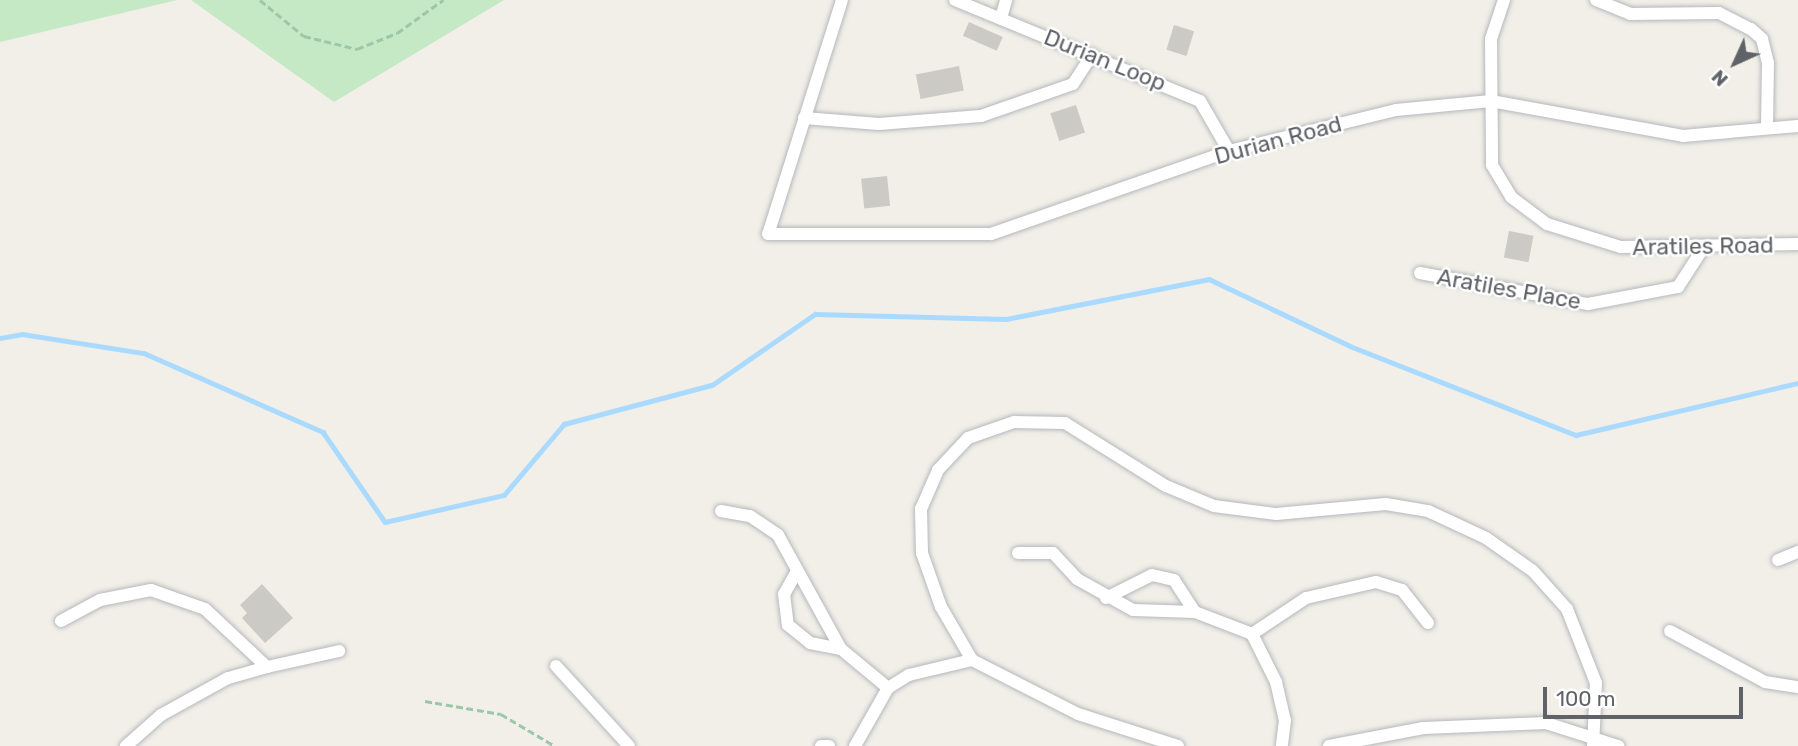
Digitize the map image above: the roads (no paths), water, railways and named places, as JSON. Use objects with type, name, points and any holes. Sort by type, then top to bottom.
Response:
[{"type":"street","points":[[842,0],[804,118],[879,124],[981,116],[1073,84],[1092,55]]},
{"type":"street","name":"Durian Loop","points":[[955,0],[974,4],[1001,18],[1200,101],[1229,151]]},
{"type":"street","points":[[1001,18],[1006,0]]},
{"type":"street","name":"Aratiles Road","points":[[1504,0],[1491,40],[1492,165],[1511,197],[1547,223],[1620,247],[1702,250],[1798,244]]},
{"type":"street","points":[[1596,0],[1630,14],[1719,13],[1751,29],[1762,38],[1768,63],[1767,127]]},
{"type":"street","name":"Durian Road","points":[[804,118],[768,234],[991,234],[1229,151],[1396,110],[1491,102],[1684,136],[1798,126]]},
{"type":"street","name":"Aratiles Place","points":[[1420,273],[1588,304],[1678,288],[1702,250]]},
{"type":"street","points":[[1178,746],[1077,714],[972,660],[941,607],[922,554],[921,509],[938,470],[968,438],[1014,422],[1065,423],[1166,486],[1214,506],[1276,514],[1386,504],[1428,511],[1486,538],[1532,571],[1567,608],[1590,656],[1596,741]]},
{"type":"street","points":[[721,511],[750,516],[778,535],[841,649],[888,688]]},
{"type":"street","points":[[1778,559],[1798,552]]},
{"type":"street","points":[[1018,553],[1053,553],[1077,579],[1106,598],[1133,610],[1195,612],[1252,634],[1276,682],[1285,720],[1282,746]]},
{"type":"street","points":[[797,571],[784,594],[788,625],[810,643],[841,649]]},
{"type":"street","points":[[1106,598],[1152,575],[1174,580],[1195,612]]},
{"type":"street","points":[[1252,634],[1306,598],[1376,582],[1402,590],[1428,623]]},
{"type":"street","points":[[61,621],[100,600],[151,590],[205,609],[267,667]]},
{"type":"street","points":[[1670,631],[1765,682],[1798,687]]},
{"type":"street","points":[[126,746],[194,697],[267,667],[339,651]]},
{"type":"street","points":[[855,746],[888,688],[909,675],[972,660]]},
{"type":"street","points":[[556,666],[629,746]]},
{"type":"street","points":[[1329,746],[1423,729],[1546,723],[1618,746]]},
{"type":"street","points":[[821,746],[829,746]]},
{"type":"waterway","points":[[0,338],[22,334],[144,353],[323,432],[385,522],[504,495],[564,424],[712,385],[815,314],[1006,319],[1209,279],[1350,346],[1576,435],[1798,383]]}]
